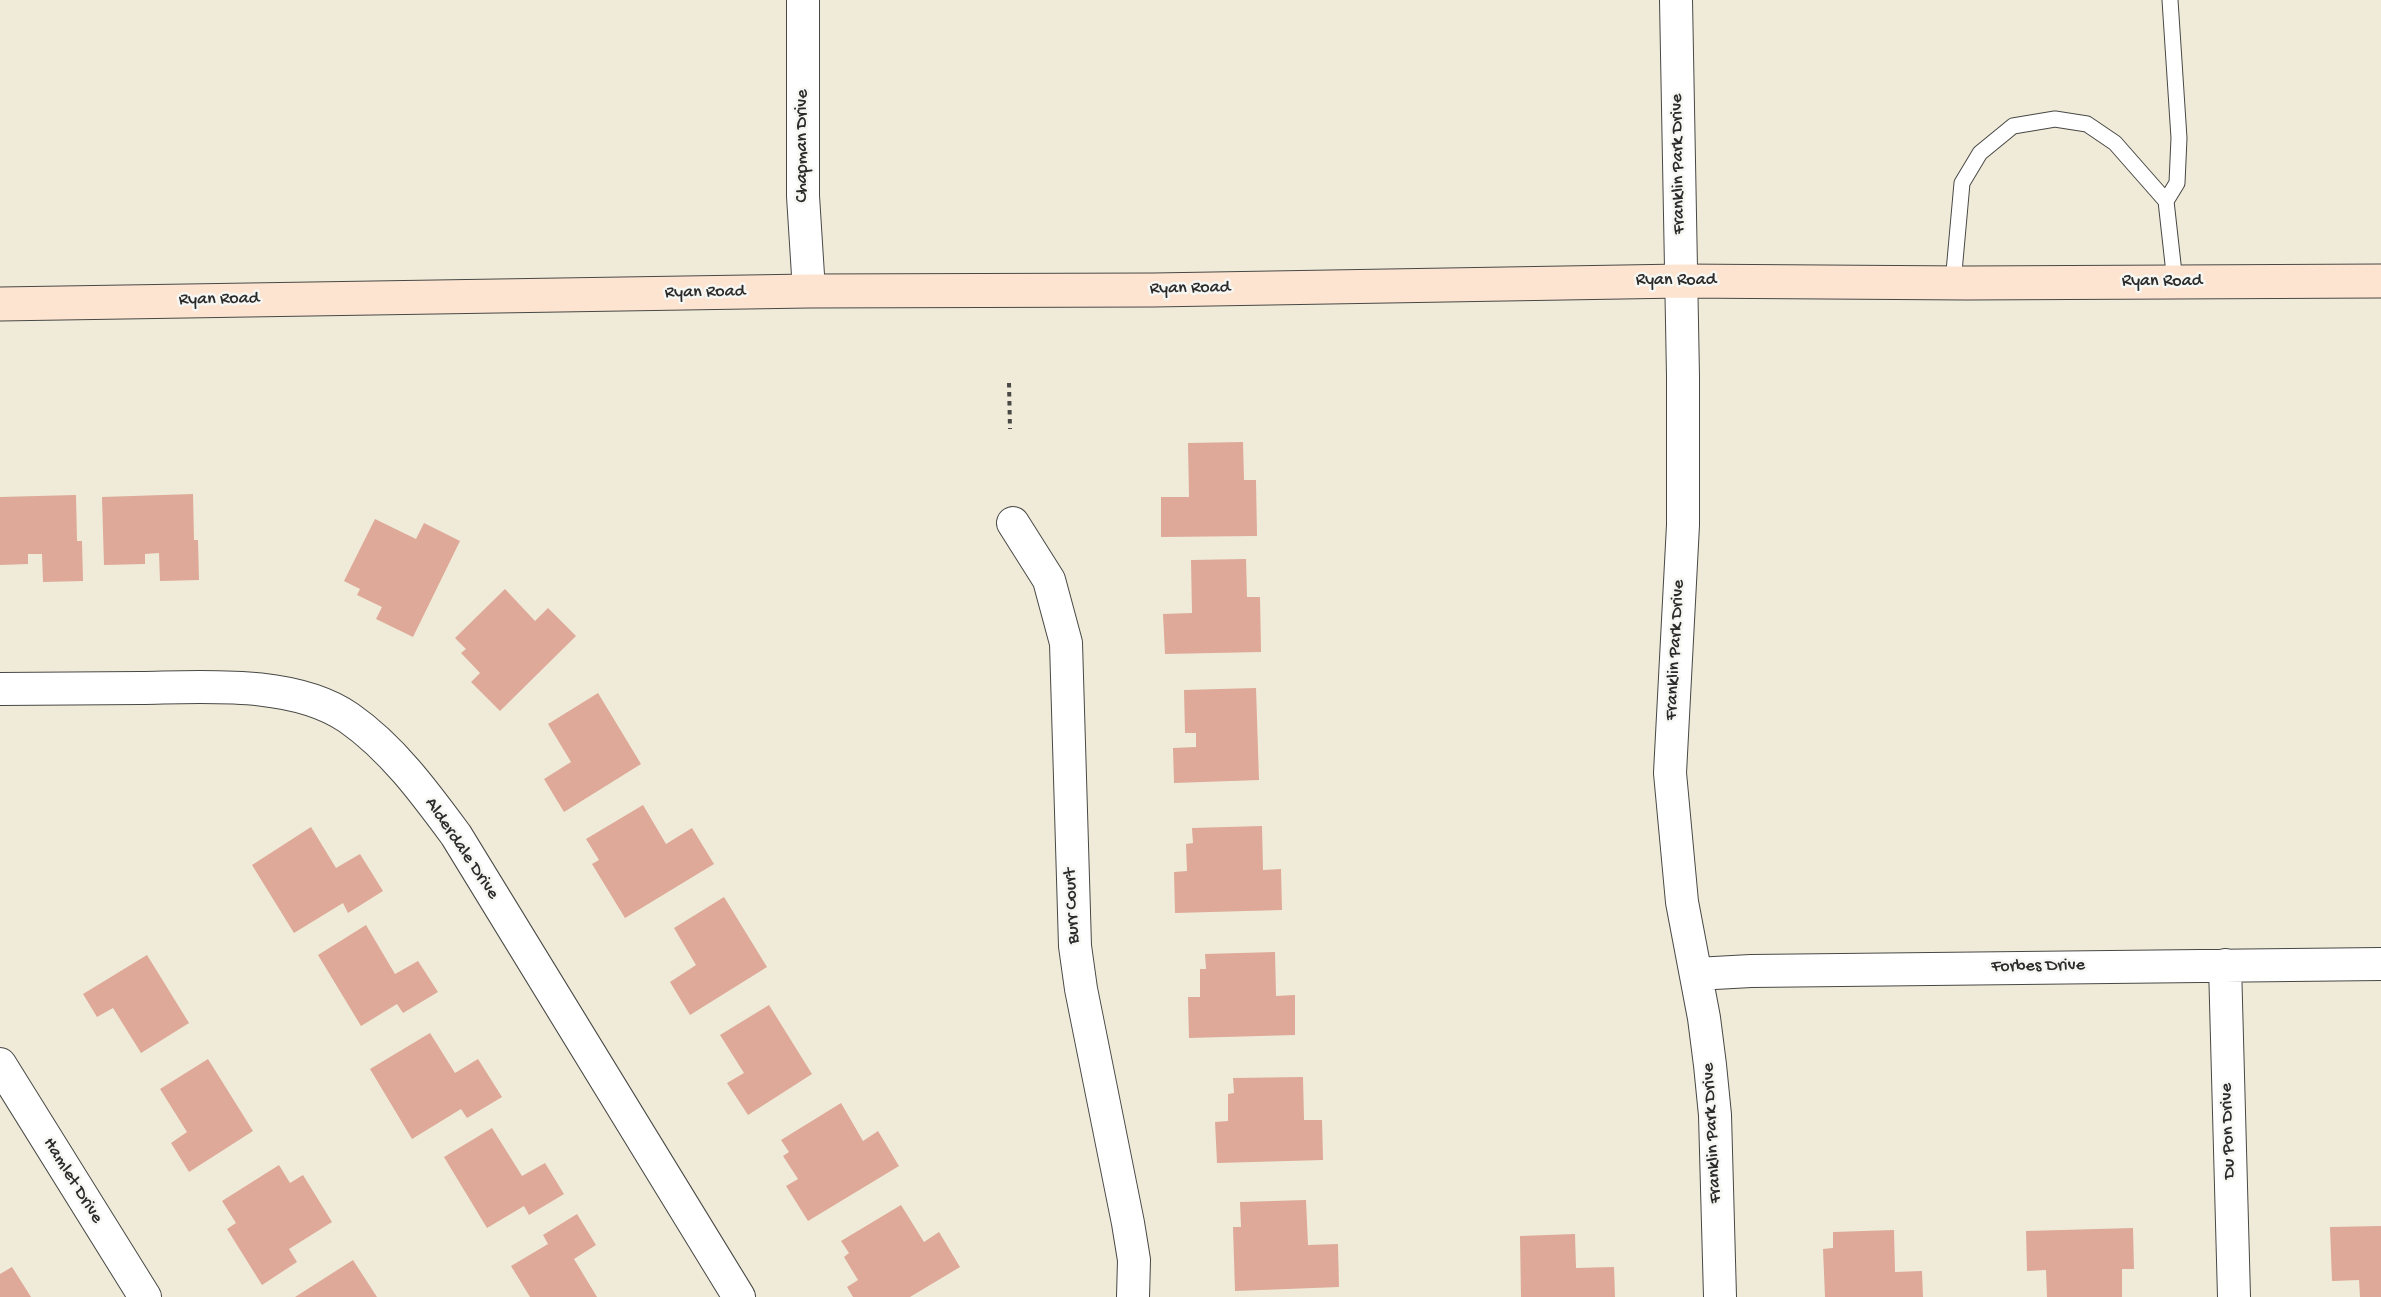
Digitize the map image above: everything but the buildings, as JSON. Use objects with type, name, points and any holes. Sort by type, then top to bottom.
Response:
[{"type":"main road","name":"Ryan Road","points":[[0,304],[809,291],[1154,290],[1681,281],[1953,283],[2381,281]]},
{"type":"street","name":"Chapman Drive","points":[[803,0],[802,196],[809,291]]},
{"type":"street","name":"Franklin Park Drive","points":[[1676,0],[1683,525],[1670,773],[1681,890],[1704,1018],[1715,1115],[1720,1297]]},
{"type":"street","name":"Burr Court","points":[[1013,523],[1049,580],[1066,644],[1075,946],[1083,1001],[1128,1223],[1134,1260],[1133,1297]]},
{"type":"street","name":"Alderdale Drive","points":[[0,689],[234,687],[279,692],[322,705],[348,717],[364,730],[410,777],[456,835],[739,1297]]},
{"type":"street","name":"Forbes Drive","points":[[1696,974],[1751,971],[2381,964]]},
{"type":"street","name":"Du Pon Drive","points":[[2224,965],[2234,1297]]},
{"type":"street","name":"Hamlet Drive","points":[[0,1064],[144,1297]]},
{"type":"lane","points":[[2166,201],[2177,183],[2179,138],[2170,0]]},
{"type":"lane","points":[[1953,283],[1962,183],[1980,153],[2013,126],[2055,119],[2087,124],[2115,143],[2166,201],[2175,282]]},
{"type":"path","points":[[1009,383],[1010,429]]}]
